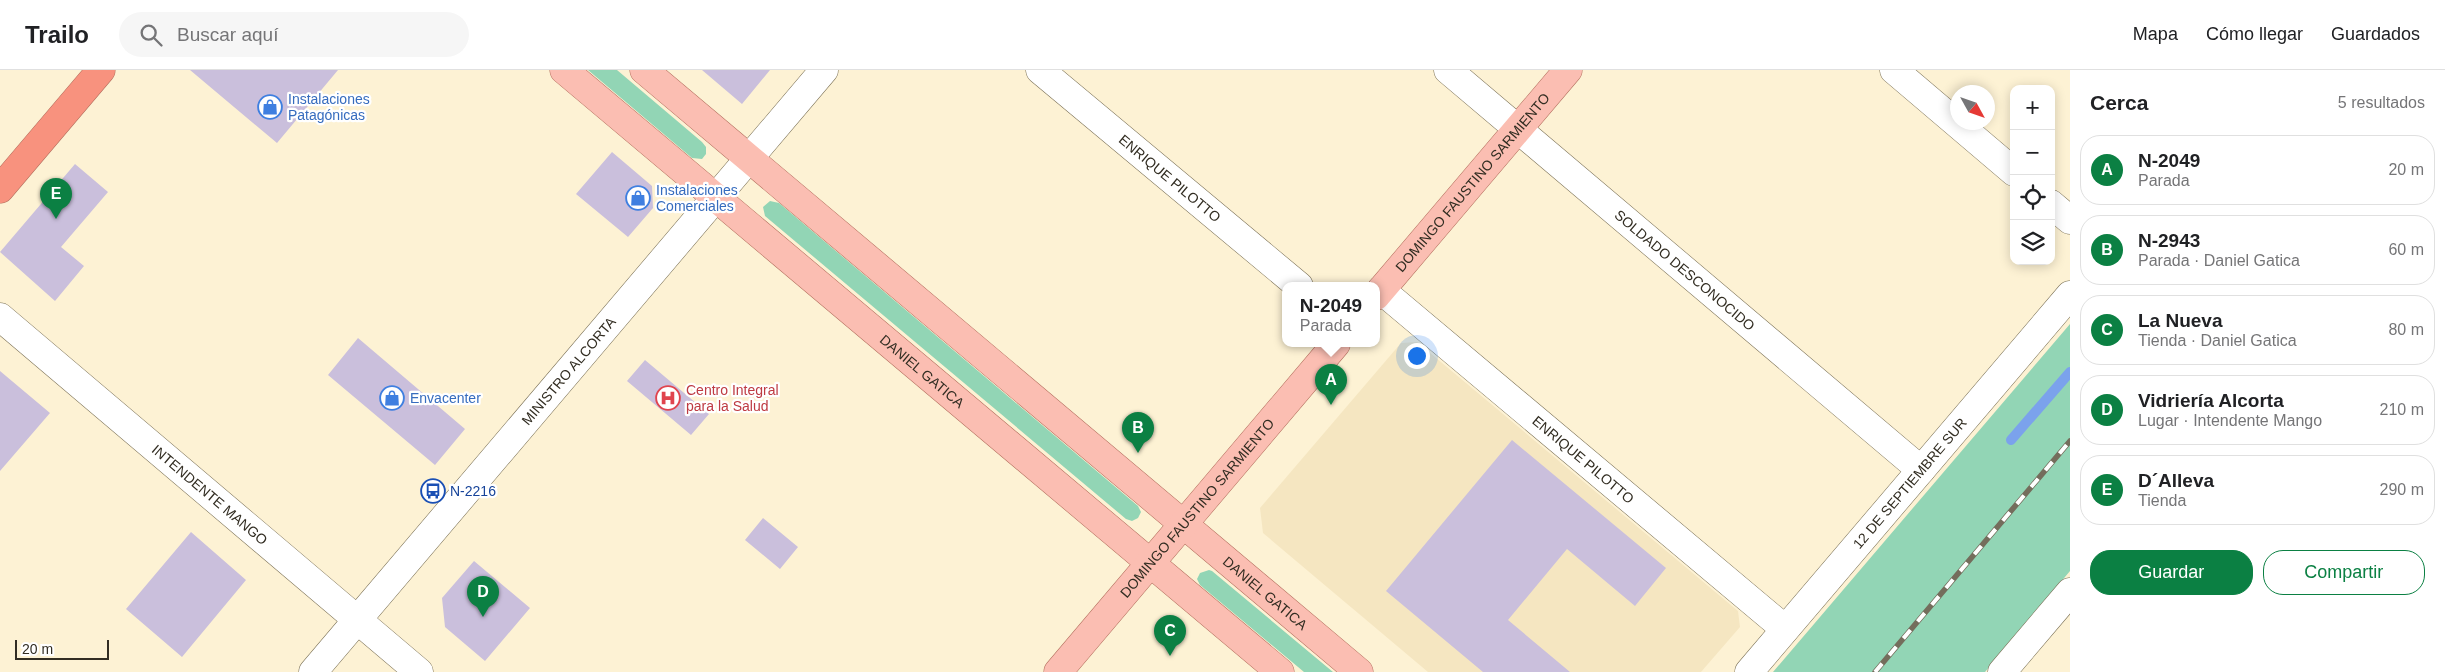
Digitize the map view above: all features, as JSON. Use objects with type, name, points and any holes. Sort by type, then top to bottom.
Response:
[{"type":"highway","points":[[0,189],[101,70]]},
{"type":"main road","name":"DANIEL GATICA","points":[[564,70],[1280,672]]},
{"type":"main road","name":"DANIEL GATICA","points":[[644,70],[1359,672]]},
{"type":"main road","name":"DOMINGO FAUSTINO SARMIENTO","points":[[1380,292],[1568,70]]},
{"type":"main road","name":"DOMINGO FAUSTINO SARMIENTO","points":[[1058,672],[1333,347]]},
{"type":"street","name":"MINISTRO ALCORTA","points":[[313,672],[824,70]]},
{"type":"street","name":"ENRIQUE PILOTTO","points":[[1040,70],[1294,282]]},
{"type":"street","name":"SOLDADO DESCONOCIDO","points":[[1448,70],[1921,470]]},
{"type":"street","points":[[1894,70],[2010,169]]},
{"type":"street","points":[[2055,207],[2070,220]]},
{"type":"street","name":"ENRIQUE PILOTTO","points":[[1380,294],[1785,629]]},
{"type":"street","name":"12 DE SEPTIEMBRE SUR","points":[[1749,672],[2070,295]]},
{"type":"street","name":"INTENDENTE MANGO","points":[[0,317],[419,672]]},
{"type":"street","points":[[2002,672],[2070,592]]},
{"type":"shaded area","points":[[1417,342],[1738,611],[1740,627],[1701,672],[1428,672],[1263,533],[1260,508],[1401,343]]},
{"type":"green space","points":[[588,70],[617,70],[702,142],[706,147],[706,154],[702,159],[692,158]]},
{"type":"green space","points":[[770,201],[779,203],[1138,506],[1141,512],[1138,518],[1132,521],[1126,519],[765,216],[763,207]]},
{"type":"green space","points":[[2070,324],[2070,571],[1985,672],[1773,672]]},
{"type":"green space","points":[[1209,570],[1333,672],[1304,672],[1200,585],[1197,579],[1200,573]]},
{"type":"building","name":"Instalaciones Patagónicas","points":[[190,70],[338,70],[277,143]]},
{"type":"building","points":[[702,70],[770,70],[742,104]]},
{"type":"building","points":[[612,152],[652,186],[653,208],[628,237],[576,194]]},
{"type":"building","points":[[75,164],[108,192],[61,247],[84,266],[55,301],[0,252]]},
{"type":"building","name":"Envacenter","points":[[358,338],[465,429],[435,465],[328,375]]},
{"type":"building","name":"Centro Integral para la Salud","points":[[645,360],[709,414],[691,435],[627,381]]},
{"type":"building","points":[[0,371],[50,413],[0,471]]},
{"type":"building","points":[[1512,440],[1666,568],[1635,606],[1567,549],[1508,620],[1570,672],[1483,672],[1386,591]]},
{"type":"building","points":[[763,518],[798,547],[780,569],[745,540]]},
{"type":"building","points":[[191,532],[246,580],[182,657],[126,609]]},
{"type":"building","points":[[474,561],[530,608],[485,661],[445,627],[442,598]]},
{"type":"waterway","points":[[2011,440],[2070,372]]},
{"type":"railway","points":[[1875,672],[2070,441]]},
{"type":"place","name":"Instalaciones Patagónicas","points":[[270,107]]},
{"type":"place","name":"Instalaciones Comerciales","points":[[638,198]]},
{"type":"place","name":"D´Alleva","points":[[56,219]]},
{"type":"place","name":"Envacenter","points":[[392,398]]},
{"type":"place","name":"Centro Integral para la Salud","points":[[668,398]]},
{"type":"place","name":"N-2049","points":[[1331,405]]},
{"type":"place","name":"N-2943","points":[[1138,453]]},
{"type":"place","name":"N-2216","points":[[433,491]]},
{"type":"place","name":"Vidriería Alcorta","points":[[483,617]]},
{"type":"place","name":"La Nueva","points":[[1170,656]]}]
